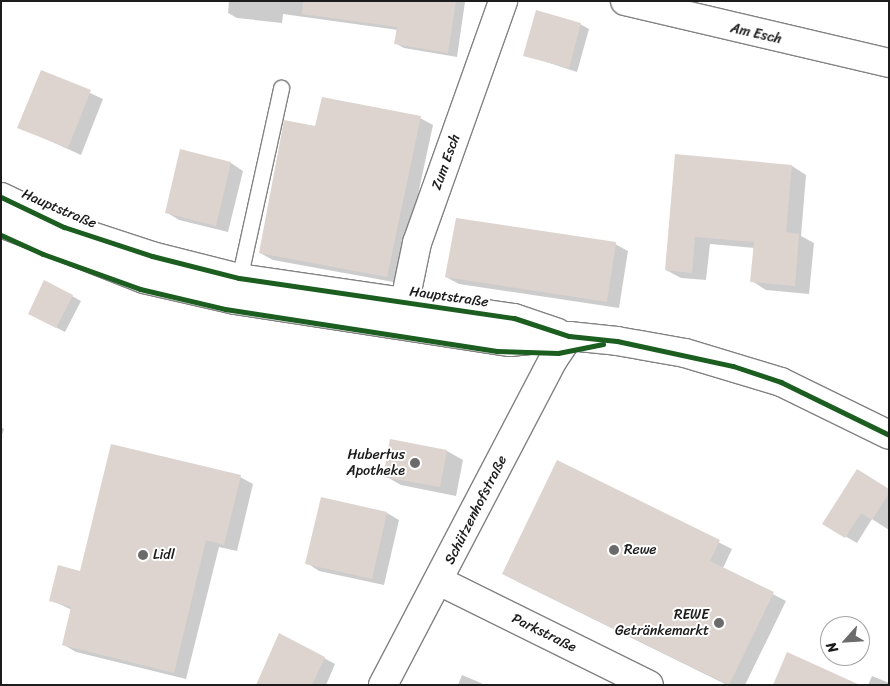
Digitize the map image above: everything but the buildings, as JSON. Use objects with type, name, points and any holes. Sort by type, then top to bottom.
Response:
[{"type":"street","name":"Zum Esch","points":[[402,314],[417,243],[503,1]]},
{"type":"street","name":"Am Esch","points":[[625,1],[889,63]]},
{"type":"street","name":"Hauptstraße","points":[[1,197],[64,227],[152,256],[237,289]]},
{"type":"street","name":"Hauptstraße","points":[[1,222],[144,279],[237,289],[402,314],[514,318],[569,336],[617,341],[733,366],[790,386],[889,435]]},
{"type":"street","name":"Schützenhofstraße","points":[[382,685],[439,581],[553,360],[569,336]]},
{"type":"street","name":"Parkstraße","points":[[439,581],[649,685]]},
{"type":"lane","points":[[237,289],[281,88]]},
{"type":"cycle path","points":[[1,197],[64,227],[152,256],[239,278],[514,318],[569,336],[617,341],[733,366],[781,382],[889,435]]},
{"type":"cycle path","points":[[1,235],[43,254],[140,289],[225,309],[497,351],[558,353],[603,344]]},
{"type":"place","name":"Hubertus Apotheke","points":[[415,463]]},
{"type":"place","name":"Rewe","points":[[614,550]]},
{"type":"place","name":"Lidl","points":[[143,555]]},
{"type":"place","name":"REWE Getränkemarkt","points":[[719,623]]}]
